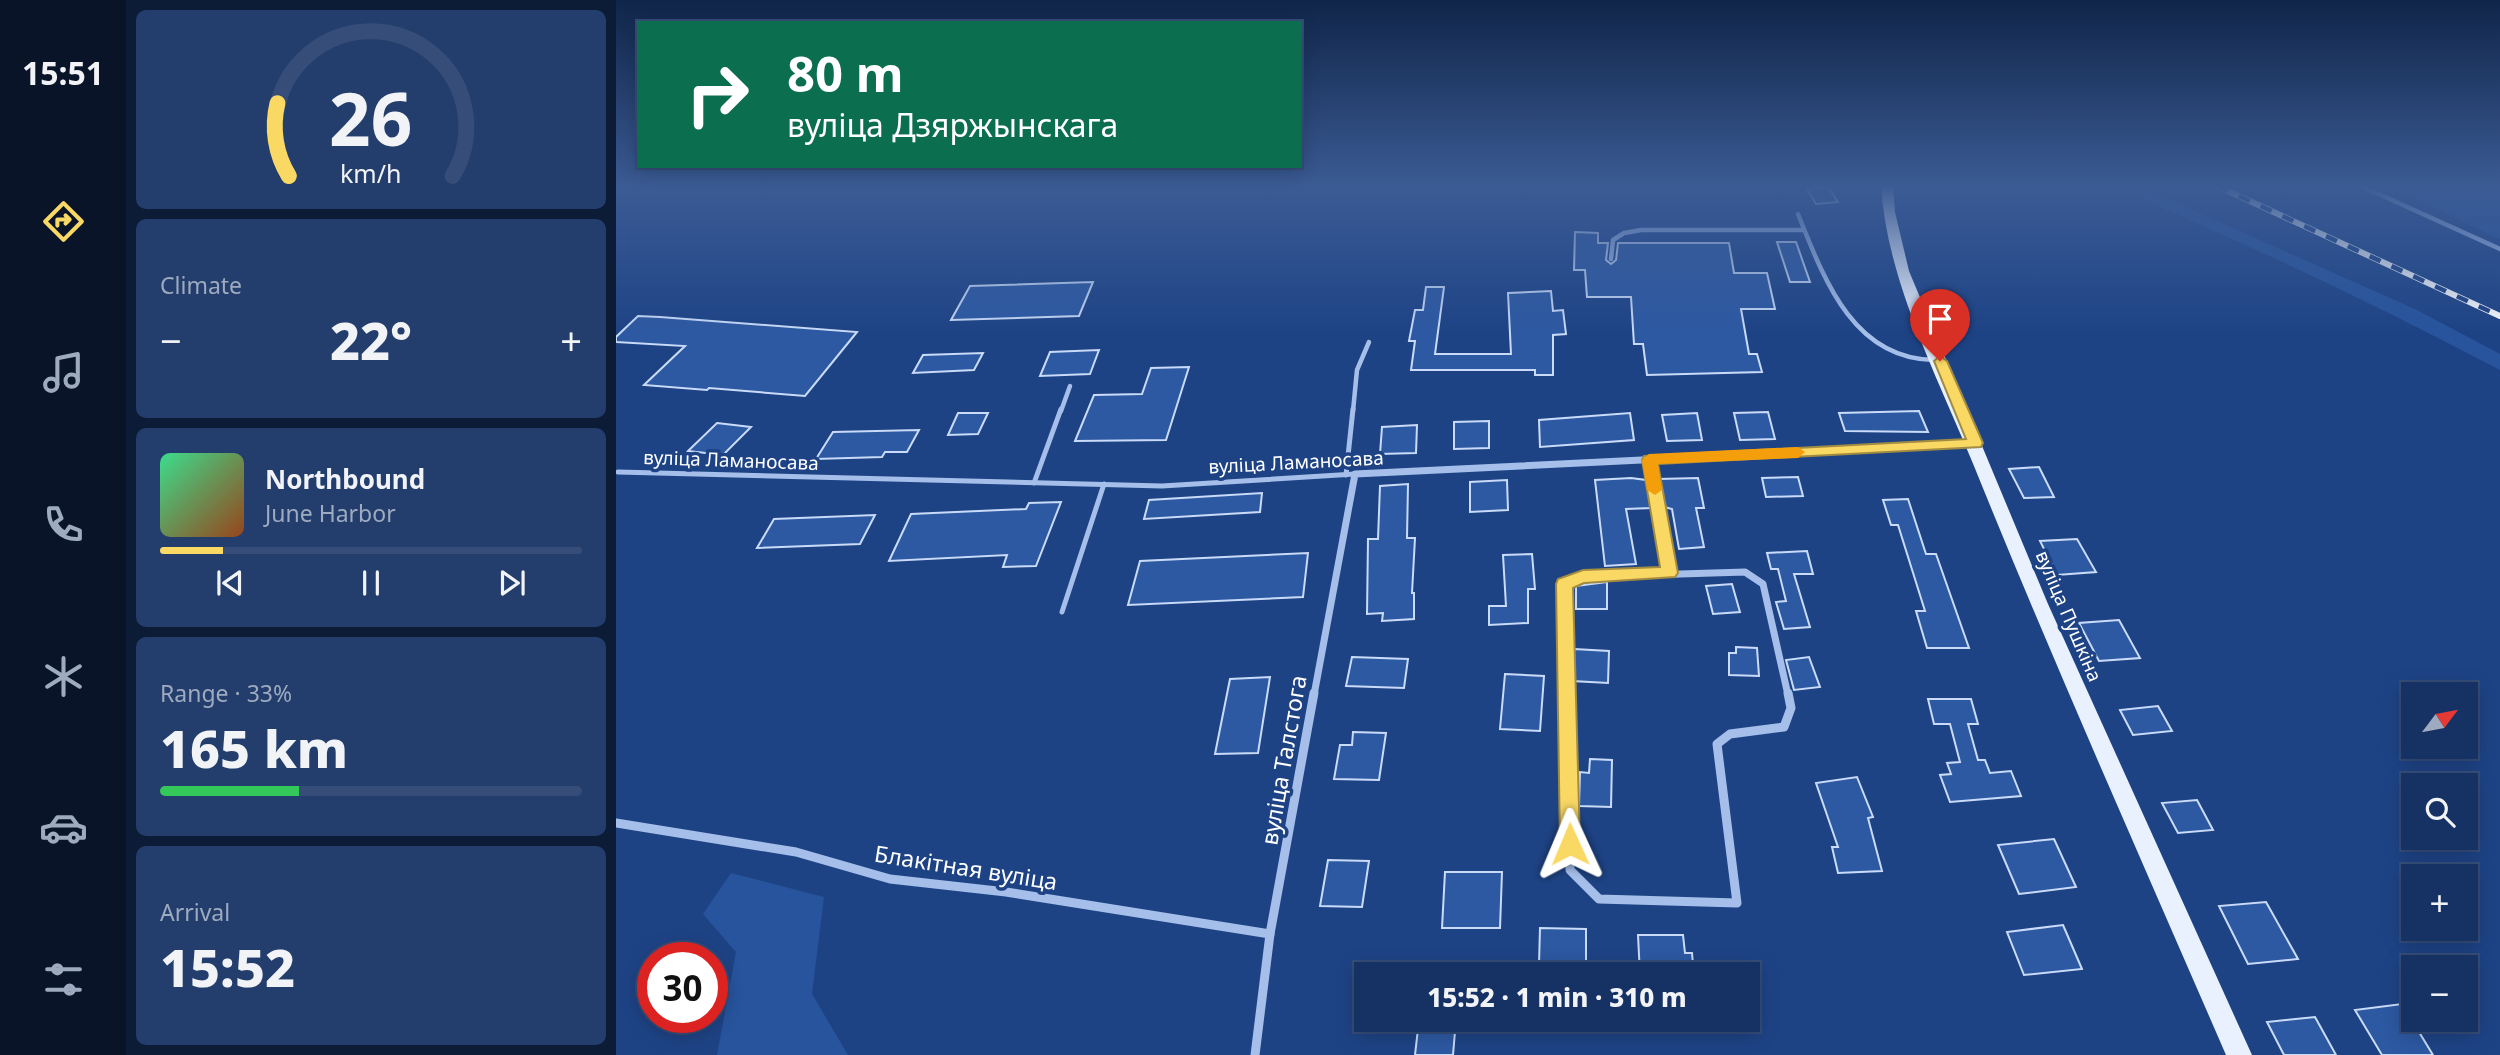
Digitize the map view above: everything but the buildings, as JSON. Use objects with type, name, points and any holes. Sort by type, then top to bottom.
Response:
[{"type":"main road","name":"вуліца Пушкіна","points":[[1894,235],[1902,271],[2039,604],[2239,1055]]},
{"type":"street","name":"вуліца Ламаносава","points":[[1351,474],[1975,443]]},
{"type":"street","points":[[1649,460],[1670,573]]},
{"type":"street","name":"вуліца Талстога","points":[[1255,1055],[1270,934],[1351,474]]},
{"type":"street","points":[[1745,572],[1763,584],[1791,708],[1784,727],[1730,734],[1717,744],[1737,903],[1599,899],[1570,870],[1564,584],[1583,577],[1670,573],[1745,572]]},
{"type":"street","name":"Блакітная вуліца","points":[[616,823],[796,852],[890,879],[1006,892],[1270,934]]},
{"type":"lane","points":[[1611,259],[1613,240],[1620,235]]},
{"type":"lane","points":[[1806,235],[1813,254],[1838,298],[1855,323],[1877,345],[1905,358],[1940,361]]},
{"type":"lane","points":[[2470,235],[2500,249]]},
{"type":"lane","points":[[1351,474],[1357,370],[1369,342]]},
{"type":"lane","points":[[1034,483],[1070,386]]},
{"type":"lane","name":"вуліца Ламаносава","points":[[618,472],[1162,486],[1351,474]]},
{"type":"lane","points":[[1062,612],[1104,484]]},
{"type":"shaded area","points":[[2224,235],[2249,235],[2415,309],[2500,354],[2500,370],[2404,321]]},
{"type":"shaded area","points":[[731,873],[824,897],[812,994],[848,1055],[717,1055],[721,1033],[728,1033],[728,995],[736,952],[703,914]]},
{"type":"railway","points":[[2324,235],[2500,316]]},
{"type":"slow traffic","points":[[1655,490],[1649,460],[1798,452]]},
{"type":"route","points":[[1570,844],[1564,584],[1583,577],[1670,573],[1649,460],[1975,443],[1940,361]]}]
